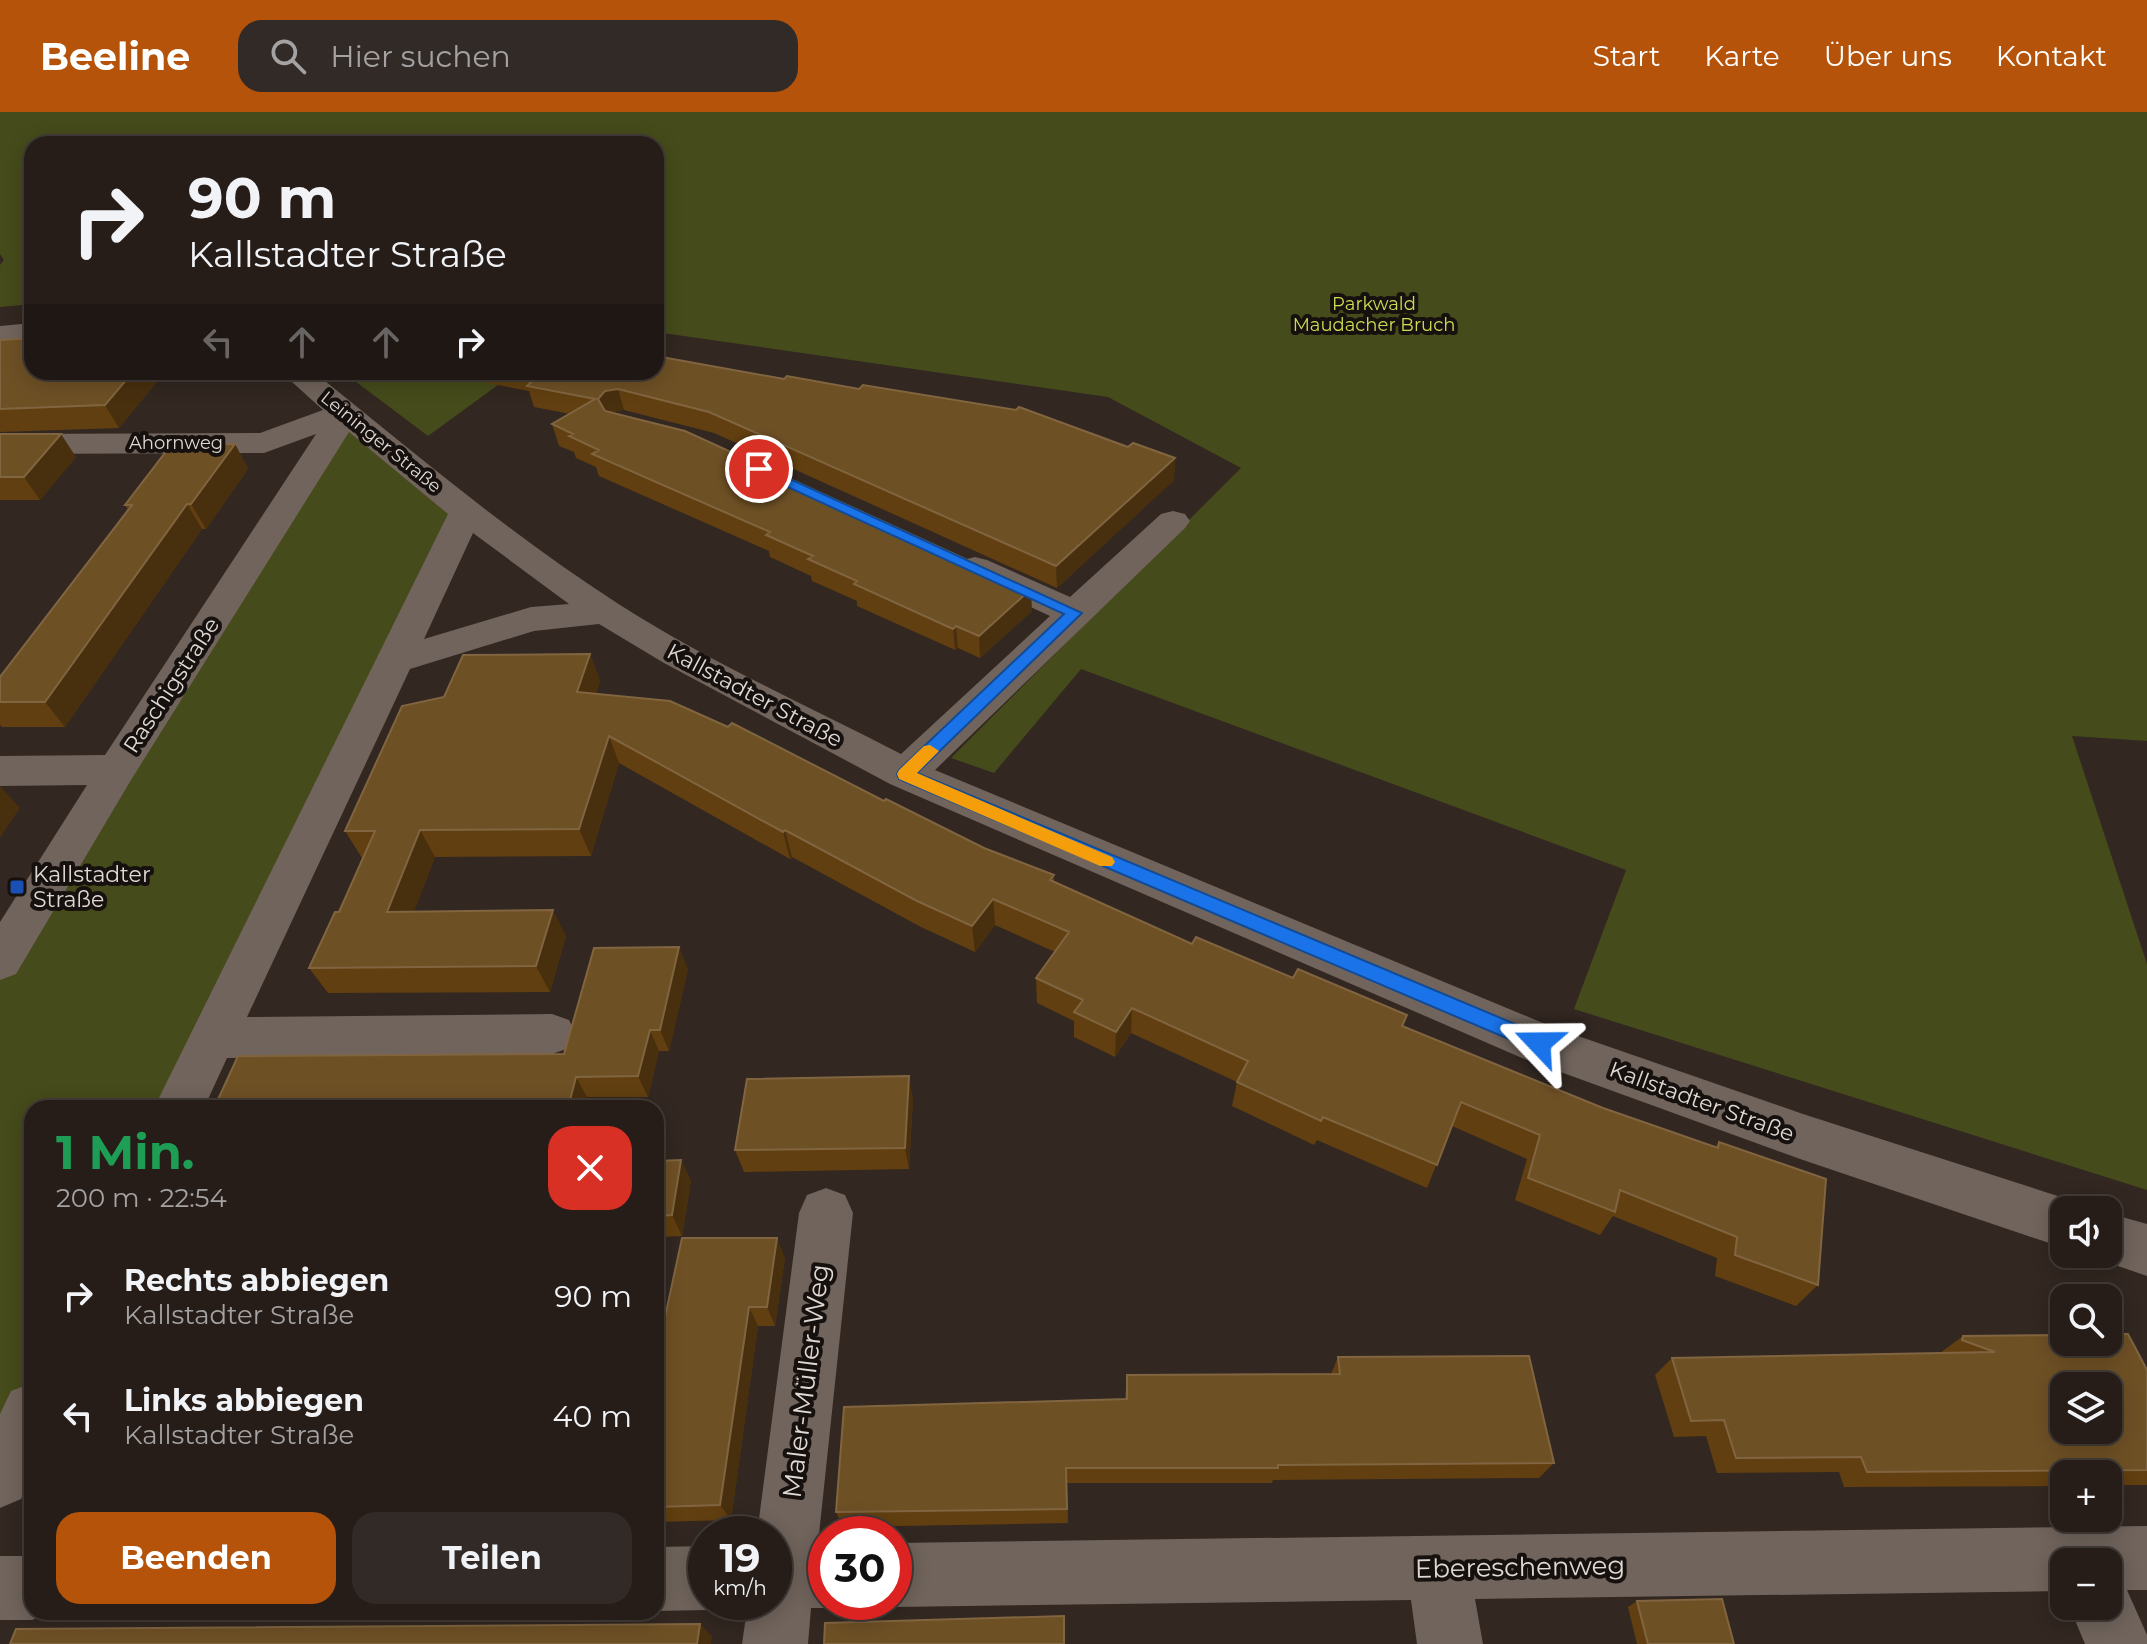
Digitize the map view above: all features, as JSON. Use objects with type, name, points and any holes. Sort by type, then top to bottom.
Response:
[{"type":"street","points":[[0,313],[24,312]]},
{"type":"street","points":[[0,335],[24,333]]},
{"type":"street","name":"Leininger Straße","points":[[306,380],[466,512]]},
{"type":"street","name":"Ahornweg","points":[[0,444],[264,443],[346,412]]},
{"type":"street","name":"Raschigstraße","points":[[0,961],[117,770],[346,412]]},
{"type":"street","points":[[183,1100],[466,512]]},
{"type":"street","name":"Kallstadter Straße","points":[[466,512],[605,612],[905,774],[1539,1043],[1803,1137],[2050,1218]]},
{"type":"street","points":[[905,774],[1173,521]]},
{"type":"street","points":[[945,554],[1074,613]]},
{"type":"street","points":[[392,661],[531,619],[605,612]]},
{"type":"street","points":[[0,771],[117,770]]},
{"type":"street","points":[[213,1038],[552,1034]]},
{"type":"street","name":"Maler-Müller-Weg","points":[[775,1644],[794,1577],[826,1213]]},
{"type":"street","points":[[2122,1242],[2147,1250]]},
{"type":"street","points":[[0,1478],[24,1428]]},
{"type":"street","name":"Ebereschenweg","points":[[2122,1566],[2147,1558]]},
{"type":"street","points":[[1438,1568],[1450,1644]]},
{"type":"street","name":"Ebereschenweg","points":[[912,1575],[1438,1568],[2050,1576]]},
{"type":"street","points":[[664,1579],[688,1578]]},
{"type":"street","points":[[0,1588],[24,1588]]},
{"type":"street","points":[[2107,1620],[2118,1644]]},
{"type":"green space","name":"Parkwald Maudacher Bruch","points":[[0,112],[2147,112],[2147,741],[2072,736],[2147,964],[2147,1190],[1574,1009],[1626,870],[1081,669],[994,773],[951,758],[1241,468],[1108,397],[664,333],[664,136],[24,136],[24,305],[0,307],[0,265],[4,260],[0,254]]},
{"type":"green space","points":[[354,380],[505,380],[428,436]]},
{"type":"green space","points":[[346,412],[466,512],[183,1100],[24,1100],[24,1428],[0,1478],[0,961]]},
{"type":"building","points":[[24,338],[24,380],[126,380],[105,405],[0,409],[0,340]]},
{"type":"building","points":[[664,357],[784,379],[787,376],[859,389],[863,385],[1016,410],[1019,407],[1128,447],[1133,443],[1175,458],[1056,566],[709,412],[618,389],[605,391],[598,399],[605,411],[685,431],[1031,589],[979,636],[956,626],[953,629],[854,584],[857,581],[808,559],[813,556],[766,535],[770,532],[592,454],[599,450],[552,424],[595,399],[527,386],[534,380],[664,380]]},
{"type":"building","points":[[0,434],[61,434],[24,477],[0,477]]},
{"type":"building","points":[[235,444],[191,504],[187,504],[45,702],[0,702],[0,677],[132,505],[125,505],[171,445]]},
{"type":"building","points":[[590,654],[577,692],[670,701],[728,727],[732,723],[884,801],[886,799],[984,848],[1054,875],[1050,880],[1192,944],[1196,937],[1293,978],[1298,969],[1407,1015],[1402,1026],[1603,1108],[1718,1148],[1719,1142],[1826,1179],[1818,1285],[1735,1255],[1737,1237],[1620,1190],[1615,1212],[1528,1178],[1540,1135],[1461,1102],[1437,1165],[1323,1117],[1321,1121],[1237,1082],[1248,1061],[1132,1008],[1116,1032],[1074,1012],[1083,1000],[1036,978],[1069,932],[993,899],[972,926],[917,901],[785,830],[783,832],[609,736],[579,829],[420,830],[387,912],[553,910],[536,966],[309,968],[335,912],[339,912],[375,831],[345,831],[402,706],[444,697],[463,655]]},
{"type":"building","points":[[679,947],[660,1030],[650,1030],[638,1076],[576,1077],[570,1100],[218,1100],[238,1056],[564,1054],[594,948]]},
{"type":"building","points":[[909,1076],[905,1148],[735,1150],[747,1079]]},
{"type":"building","points":[[681,1160],[672,1215],[664,1216],[664,1161]]},
{"type":"building","points":[[682,1238],[777,1238],[767,1307],[749,1307],[720,1505],[664,1507],[664,1322]]},
{"type":"building","points":[[2122,1334],[2128,1334],[2147,1370],[2147,1470],[2122,1470],[2122,1460],[2050,1460],[2050,1471],[1867,1472],[1861,1457],[1736,1458],[1724,1420],[1691,1421],[1672,1358],[1995,1352],[1962,1340],[1963,1336],[2050,1335],[2050,1356],[2122,1356]]},
{"type":"building","points":[[1529,1356],[1554,1463],[1066,1468],[1067,1509],[836,1512],[844,1407],[1127,1399],[1127,1375],[1340,1374],[1338,1357]]},
{"type":"building","points":[[1722,1599],[1734,1644],[1648,1644],[1637,1601]]},
{"type":"building","points":[[1064,1616],[1064,1644],[824,1644],[825,1623]]},
{"type":"building","points":[[700,1624],[697,1644],[10,1644],[16,1629]]},
{"type":"slow traffic","points":[[930,751],[905,774],[1106,862]]},
{"type":"place","name":"Kallstadter Straße","points":[[17,887]]},
{"type":"route","points":[[759,469],[1074,613],[905,774],[982,810],[1539,1043]]}]
